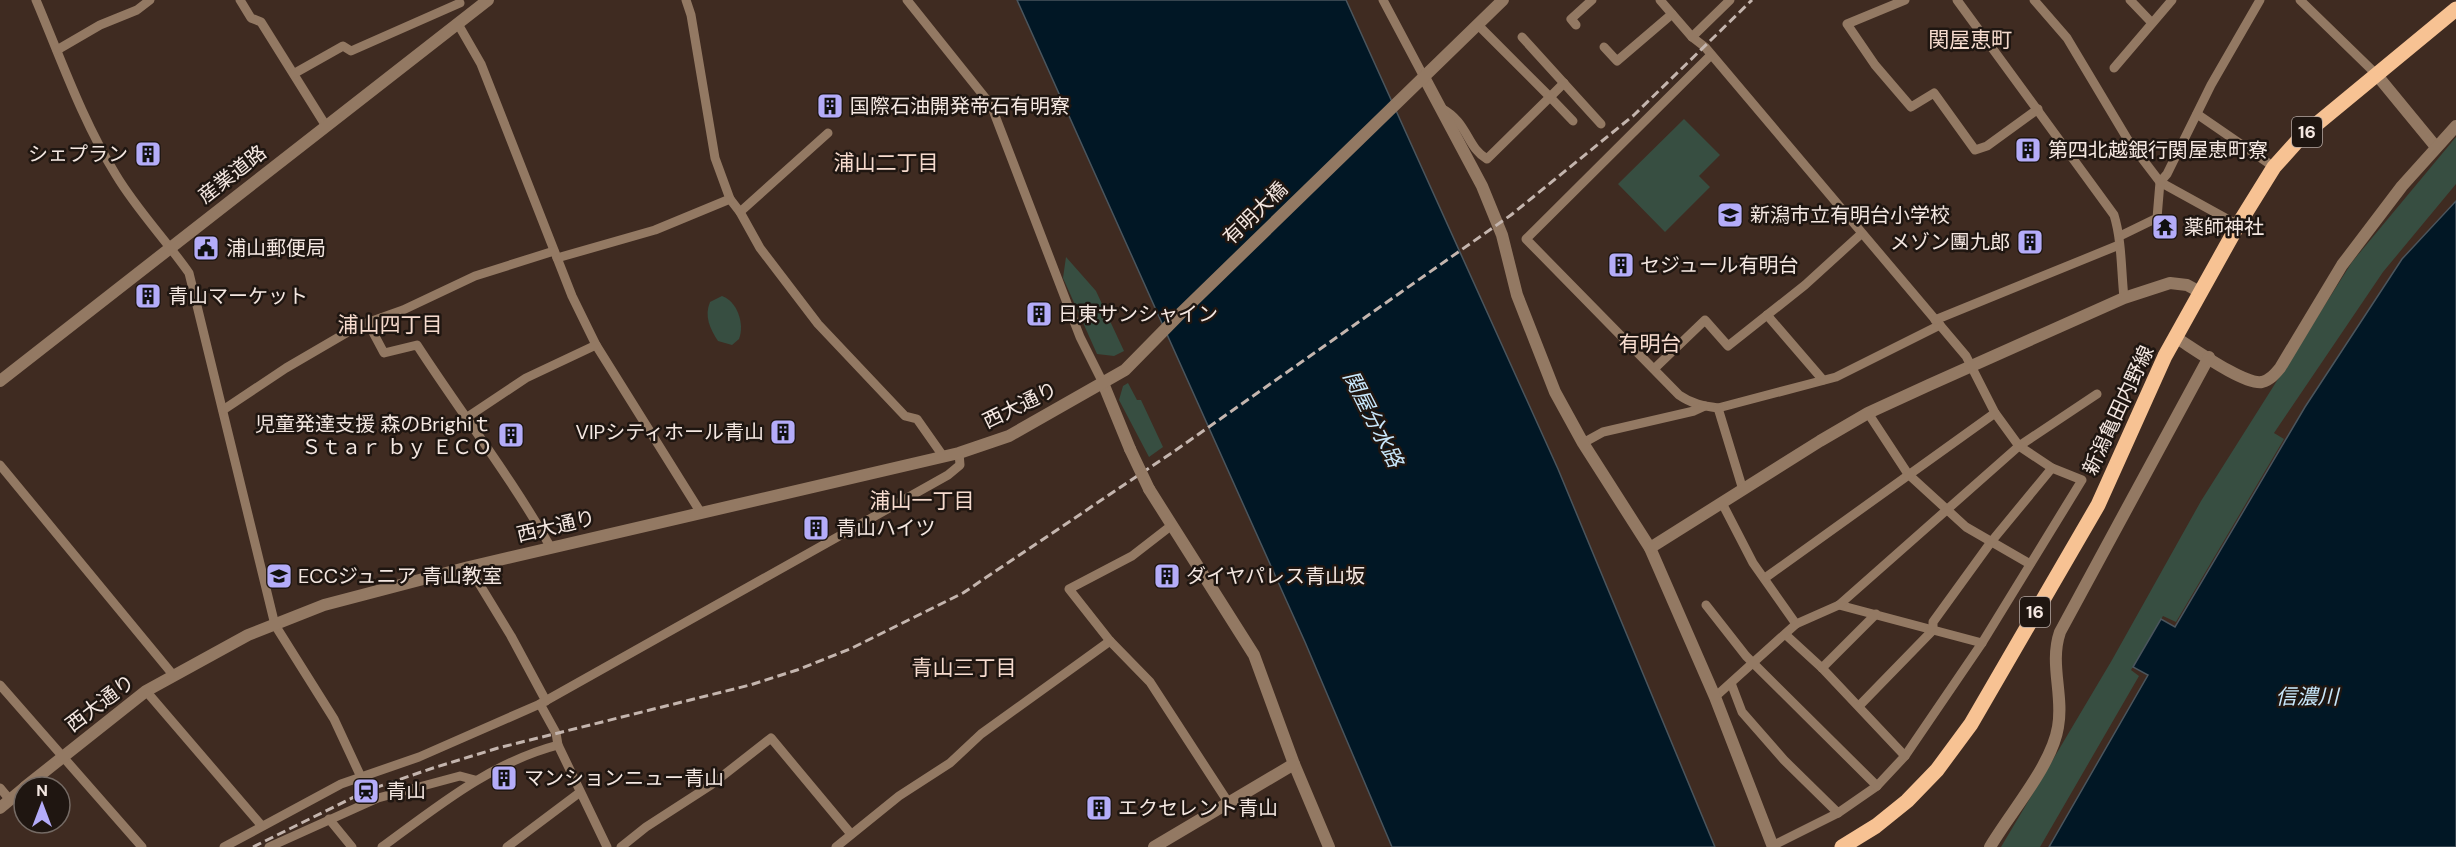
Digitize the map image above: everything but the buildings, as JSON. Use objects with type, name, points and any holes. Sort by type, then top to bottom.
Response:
[{"type":"main road","name":"新潟亀田内野線","points":[[1842,847],[1876,826],[1907,801],[1937,770],[1971,724],[2098,505],[2175,337],[2238,225],[2274,167],[2301,137],[2456,9]]},
{"type":"street","points":[[36,0],[88,122],[115,174],[140,212],[171,247],[189,273],[275,625],[334,719],[361,777]]},
{"type":"street","points":[[57,50],[100,25],[137,10],[150,0]]},
{"type":"street","points":[[240,0],[251,18],[261,22],[295,73],[326,126]]},
{"type":"street","name":"産業道路","points":[[0,381],[488,0]]},
{"type":"street","points":[[686,0],[692,15],[715,158],[730,199],[760,248],[818,324],[905,416],[917,419],[943,456]]},
{"type":"street","points":[[907,0],[991,105],[1080,337],[1130,449],[1149,489],[1254,655],[1294,764],[1329,847]]},
{"type":"street","points":[[1383,0],[1420,83],[1441,108],[1482,186],[1502,235],[1517,295],[1556,392],[1583,443],[1650,548],[1715,697],[1772,846],[1838,813],[1876,786],[1905,756],[1982,643],[2082,480],[2052,468],[2019,446],[1995,412],[1972,366],[1938,322],[1712,55],[1692,37],[1660,0]]},
{"type":"street","points":[[1420,83],[1503,0]]},
{"type":"street","points":[[1576,25],[1571,19],[1592,0]]},
{"type":"street","points":[[1692,37],[1730,0]]},
{"type":"street","points":[[1905,0],[1847,24],[1875,65],[1911,106],[1934,93],[1975,150],[1986,146],[2038,109]]},
{"type":"street","points":[[1957,0],[2114,215],[2120,241],[2124,298]]},
{"type":"street","points":[[2034,0],[2067,38],[2128,140],[2160,182],[2238,225]]},
{"type":"street","points":[[2130,0],[2152,23]]},
{"type":"street","points":[[2114,68],[2172,0]]},
{"type":"street","points":[[1712,55],[1526,239],[1679,395],[1690,402],[1718,408],[1836,377],[1938,322],[2120,241],[2157,218],[2160,182],[2167,174],[2197,114],[2260,0]]},
{"type":"street","points":[[2300,0],[2376,74],[2436,147]]},
{"type":"street","points":[[295,73],[343,46],[351,51],[459,2],[470,15]]},
{"type":"street","points":[[1604,47],[1617,61],[1672,14]]},
{"type":"street","points":[[458,24],[481,64],[555,254],[596,345],[701,513]]},
{"type":"street","points":[[1478,25],[1573,121]]},
{"type":"street","points":[[1522,36],[1601,124]]},
{"type":"street","name":"有明大橋","points":[[1125,370],[1190,304],[1420,83]]},
{"type":"street","points":[[1441,108],[1455,115],[1478,154],[1487,159],[1564,83]]},
{"type":"street","points":[[2197,114],[2274,167]]},
{"type":"street","points":[[2175,337],[2253,382],[2269,379],[2275,374],[2342,264],[2402,186],[2456,126]]},
{"type":"street","points":[[740,212],[828,133]]},
{"type":"street","points":[[223,410],[302,358],[368,323],[403,310],[475,276],[655,230],[730,199]]},
{"type":"street","points":[[1654,369],[1705,320],[1728,346],[1805,285],[1862,234]]},
{"type":"street","points":[[1650,548],[1868,413],[2124,298],[2170,283],[2187,285],[2200,292]]},
{"type":"street","points":[[1767,315],[1823,380]]},
{"type":"street","points":[[368,323],[384,353],[417,345],[525,501],[551,548]]},
{"type":"street","points":[[466,418],[526,378],[596,345]]},
{"type":"street","points":[[1990,847],[2035,777],[2055,740],[2060,715],[2054,653],[2060,632],[2209,357]]},
{"type":"street","name":"西大通り","points":[[41,775],[146,691],[248,635],[324,605],[469,567],[958,453],[1008,436],[1125,370]]},
{"type":"street","points":[[1715,697],[1796,624],[1839,605],[1946,508],[2019,446],[2097,394]]},
{"type":"street","points":[[1583,443],[1603,432],[1694,411],[1705,406]]},
{"type":"street","points":[[1718,408],[1743,490]]},
{"type":"street","points":[[1765,578],[1995,412]]},
{"type":"street","points":[[1868,413],[1908,474],[1966,527],[2030,564]]},
{"type":"street","points":[[224,847],[340,784],[419,757],[543,703],[948,475],[960,465],[958,453]]},
{"type":"street","points":[[0,465],[174,676]]},
{"type":"street","points":[[1859,706],[1933,630],[1933,622],[1991,542],[2052,468]]},
{"type":"street","points":[[1722,503],[1753,563],[1796,624]]},
{"type":"street","points":[[1172,525],[1132,556],[1069,589],[1110,641],[1150,682],[1228,802]]},
{"type":"street","points":[[469,567],[511,636],[556,733],[558,746],[579,793],[606,847]]},
{"type":"street","points":[[1706,605],[1754,663],[1876,786]]},
{"type":"street","points":[[1839,605],[1982,643]]},
{"type":"street","points":[[1822,668],[1876,614]]},
{"type":"street","points":[[1786,635],[1822,668],[1905,756]]},
{"type":"street","points":[[836,847],[899,796],[950,763],[981,734],[1110,641]]},
{"type":"street","points":[[1731,683],[1742,712],[1784,760],[1838,813]]},
{"type":"street","points":[[0,685],[142,847]]},
{"type":"street","points":[[146,691],[261,825]]},
{"type":"street","points":[[621,847],[646,827],[711,785],[771,738],[851,834]]},
{"type":"street","points":[[382,847],[475,780],[517,758],[558,746]]},
{"type":"street","points":[[1154,847],[1294,764]]},
{"type":"street","points":[[269,847],[329,819],[406,790],[460,776],[475,780]]},
{"type":"street","points":[[0,788],[5,804]]},
{"type":"street","points":[[507,847],[579,793]]},
{"type":"street","points":[[329,819],[352,847]]},
{"type":"green space","points":[[1684,119],[1720,155],[1699,176],[1710,187],[1665,232],[1618,184]]},
{"type":"green space","points":[[2456,137],[2456,184],[2383,272],[2274,433],[2284,439],[2176,622],[2163,616],[2131,670],[2139,676],[2040,847],[2001,847],[2112,660],[2201,501],[2352,262]]},
{"type":"green space","points":[[1066,257],[1096,291],[1124,351],[1114,356],[1097,354],[1063,278]]},
{"type":"green space","points":[[722,296],[736,308],[740,320],[741,333],[739,339],[732,345],[718,341],[709,322],[710,302]]},
{"type":"green space","points":[[1128,383],[1137,400],[1141,400],[1163,447],[1149,457],[1119,400],[1123,386]]},
{"type":"water","name":"関屋分水路","points":[[1017,0],[1346,0],[1558,469],[1715,847],[1392,847],[1305,642]]},
{"type":"water","name":"信濃川","points":[[2456,201],[2456,847],[2049,847],[2148,675],[2133,667],[2161,619],[2175,627],[2305,407],[2402,259]]},
{"type":"railway","points":[[253,847],[366,791],[433,768],[498,748],[750,685],[797,670],[850,649],[963,593],[1176,450],[1511,215],[1634,115],[1752,0]]},
{"type":"place","name":"国際石油開発帝石有明寮","points":[[830,106]]},
{"type":"place","name":"第四北越銀行関屋恵町寮","points":[[2028,150]]},
{"type":"place","name":"シェプラン","points":[[148,154]]},
{"type":"place","name":"新潟市立有明台小学校","points":[[1730,215]]},
{"type":"place","name":"薬師神社","points":[[2165,227]]},
{"type":"place","name":"メゾン團九郎","points":[[2030,242]]},
{"type":"place","name":"浦山郵便局","points":[[206,248]]},
{"type":"place","name":"セジュール有明台","points":[[1621,265]]},
{"type":"place","name":"青山マーケット","points":[[148,296]]},
{"type":"place","name":"日東サンシャイン","points":[[1039,314]]},
{"type":"place","name":"VIPシティホール青山","points":[[783,432]]},
{"type":"place","name":"児童発達支援 森のBrighiｔ Ｓｔａｒ ｂｙ ＥＣＯ","points":[[511,435]]},
{"type":"place","name":"青山ハイツ","points":[[816,528]]},
{"type":"place","name":"ECCジュニア 青山教室","points":[[279,576]]},
{"type":"place","name":"ダイヤパレス青山坂","points":[[1167,576]]},
{"type":"place","name":"マンションニュー青山","points":[[504,778]]},
{"type":"place","name":"青山","points":[[366,791]]},
{"type":"place","name":"エクセレント青山","points":[[1099,808]]},
{"type":"district","name":"関屋恵町","points":[[1970,40]]},
{"type":"district","name":"浦山二丁目","points":[[886,163]]},
{"type":"district","name":"浦山四丁目","points":[[390,325]]},
{"type":"district","name":"有明台","points":[[1650,344]]},
{"type":"district","name":"浦山一丁目","points":[[922,501]]},
{"type":"district","name":"青山三丁目","points":[[964,668]]}]
